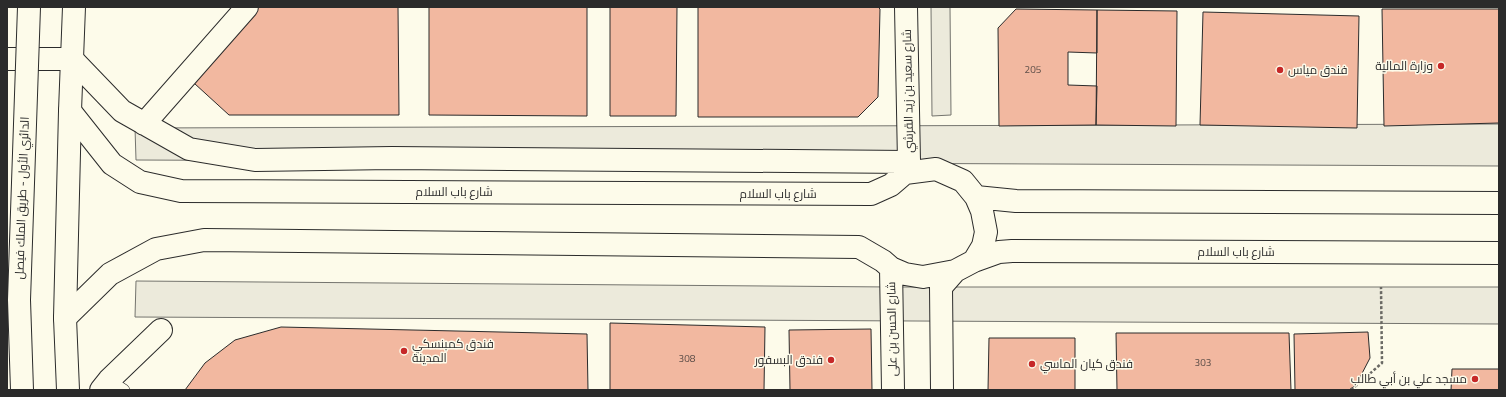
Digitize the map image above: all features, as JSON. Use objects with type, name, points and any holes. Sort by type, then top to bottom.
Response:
[{"type":"main road","name":"الدائري الأول - طريق الملك فيصل","points":[[22,390],[19,300],[29,7]]},
{"type":"main road","points":[[68,390],[65,318],[74,7]]},
{"type":"main road","points":[[144,124],[247,7]]},
{"type":"main road","name":"شارع سعيد بن زيد القرشي","points":[[906,7],[907,168]]},
{"type":"main road","points":[[7,59],[72,59],[122,111],[144,124],[190,149],[255,160],[400,158],[936,169],[963,181],[976,197],[982,211],[986,232],[983,246],[974,260]]},
{"type":"main road","name":"شارع باب السلام","points":[[70,111],[112,164],[140,182],[181,191],[871,194],[891,185],[907,168]]},
{"type":"main road","points":[[976,197],[1024,201],[1499,203]]},
{"type":"main road","points":[[65,318],[110,274],[156,249],[204,240],[859,247],[883,261],[891,268],[906,274],[923,277],[955,271]]},
{"type":"main road","name":"شارع باب السلام","points":[[955,271],[974,260],[999,252],[1012,251],[1499,253]]},
{"type":"main road","name":"شارع الحسن بن على","points":[[891,268],[893,390]]},
{"type":"main road","points":[[942,390],[941,287],[955,271]]},
{"type":"main road","points":[[112,387],[161,330]]},
{"type":"path","points":[[1351,390],[1382,364],[1381,287]]},
{"type":"shaded area","points":[[931,7],[950,7],[951,115],[932,116]]},
{"type":"shaded area","points":[[1499,124],[1499,166],[136,160],[135,128]]},
{"type":"shaded area","points":[[136,281],[891,287],[1499,287],[1499,324],[135,317]]},
{"type":"building","points":[[242,7],[398,7],[399,115],[229,115],[183,73]]},
{"type":"building","points":[[429,7],[587,7],[587,116],[429,115]]},
{"type":"building","points":[[610,7],[677,7],[676,116],[610,116]]},
{"type":"building","points":[[698,7],[878,7],[880,9],[878,97],[858,117],[698,117]]},
{"type":"building","points":[[1016,9],[1097,10],[1097,53],[1068,52],[1068,85],[1097,86],[1096,125],[999,126],[998,28]]},
{"type":"building","name":"وزارة المالية","points":[[1382,9],[1499,9],[1499,123],[1384,126]]},
{"type":"building","points":[[1097,10],[1177,11],[1176,126],[1096,125]]},
{"type":"building","name":"فندق مياس","points":[[1203,12],[1359,16],[1357,128],[1200,125]]},
{"type":"building","points":[[610,323],[765,327],[764,390],[610,390]]},
{"type":"building","name":"فندق كمبنسكي المدينة","points":[[281,327],[587,334],[588,390],[185,390],[205,363],[235,340]]},
{"type":"building","name":"فندق البسفور","points":[[871,329],[872,390],[790,390],[789,330]]},
{"type":"building","points":[[1368,332],[1370,358],[1356,385],[1349,390],[1295,390],[1294,334]]},
{"type":"building","points":[[1116,333],[1289,333],[1291,390],[1117,390]]},
{"type":"building","name":"فندق كيان الماسي","points":[[989,338],[1075,338],[1075,390],[988,390]]},
{"type":"building","name":"مسجد علي بن أبي طالب","points":[[1452,369],[1499,369],[1499,390],[1451,390]]},
{"type":"place","name":"وزارة المالية","points":[[1441,66]]},
{"type":"place","name":"فندق مياس","points":[[1280,70]]},
{"type":"place","name":"فندق كمبنسكي المدينة","points":[[404,351]]},
{"type":"place","name":"فندق البسفور","points":[[831,360]]},
{"type":"place","name":"فندق كيان الماسي","points":[[1032,364]]},
{"type":"place","name":"مسجد علي بن أبي طالب","points":[[1475,379]]}]
